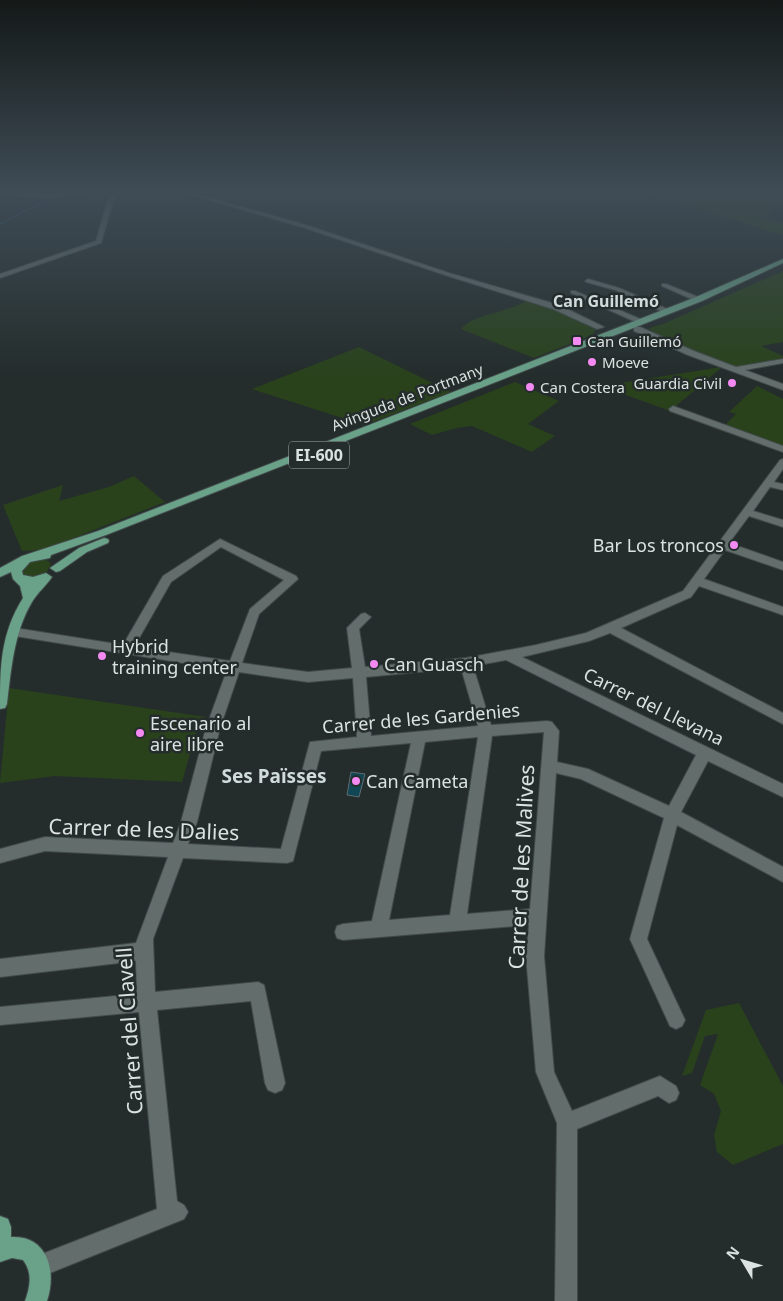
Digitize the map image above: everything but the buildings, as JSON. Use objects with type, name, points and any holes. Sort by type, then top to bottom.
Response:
[{"type":"main road","name":"Avinguda de Portmany","points":[[39,555],[102,533],[620,330],[639,325],[783,261]]},
{"type":"main road","name":"Avinguda de Portmany","points":[[56,568],[83,550],[107,540],[639,325],[728,292],[783,266]]},
{"type":"main road","points":[[539,362],[550,354],[598,334],[600,327],[620,330]]},
{"type":"main road","points":[[39,555],[54,558],[56,568]]},
{"type":"main road","name":"EI-600","points":[[0,573],[39,555]]},
{"type":"main road","points":[[20,563],[16,570],[28,598]]},
{"type":"main road","name":"EI-600","points":[[46,577],[56,568]]},
{"type":"main road","points":[[0,579],[33,581],[46,577]]},
{"type":"main road","points":[[0,704],[4,659],[28,598],[34,588],[46,577]]},
{"type":"main road","points":[[0,1226],[1,1251],[14,1247],[26,1249],[34,1255],[40,1266],[41,1281],[36,1301]]},
{"type":"street","points":[[0,276],[65,254]]},
{"type":"street","points":[[387,254],[550,305],[600,327]]},
{"type":"street","points":[[588,281],[616,289],[668,311]]},
{"type":"street","points":[[664,285],[699,299]]},
{"type":"street","points":[[572,292],[691,353],[783,387]]},
{"type":"street","points":[[734,369],[783,361]]},
{"type":"street","points":[[673,409],[783,449]]},
{"type":"street","points":[[15,632],[126,651],[308,677],[466,663],[509,656],[589,638],[687,594],[783,462]]},
{"type":"street","points":[[768,483],[783,487]]},
{"type":"street","points":[[746,512],[783,524]]},
{"type":"street","name":"Carrer del Clavell","points":[[40,1266],[172,1213],[147,1001],[145,938],[189,822],[213,728],[254,612],[292,579],[220,542],[167,580],[126,651]]},
{"type":"street","points":[[723,545],[783,566]]},
{"type":"street","points":[[697,580],[783,611]]},
{"type":"street","points":[[364,741],[359,671],[353,628],[365,616]]},
{"type":"street","points":[[611,628],[783,719]]},
{"type":"street","name":"Carrer del Llevana","points":[[509,656],[783,791]]},
{"type":"street","points":[[457,923],[486,731],[466,663]]},
{"type":"street","name":"Carrer de les Gardenies","points":[[287,856],[315,746],[547,726],[552,731]]},
{"type":"street","name":"Carrer de les Malives","points":[[552,731],[535,956],[545,1072],[567,1122],[566,1301]]},
{"type":"street","points":[[379,929],[419,737]]},
{"type":"street","points":[[676,1020],[638,939],[672,815],[705,752]]},
{"type":"street","points":[[549,766],[583,773],[672,815],[783,875]]},
{"type":"street","name":"Carrer de les Dalies","points":[[0,856],[45,844],[287,856]]},
{"type":"street","points":[[343,932],[538,916]]},
{"type":"street","points":[[0,968],[145,951]]},
{"type":"street","points":[[0,1016],[258,991],[275,1083]]},
{"type":"street","points":[[567,1122],[660,1086],[669,1093]]},
{"type":"green space","points":[[783,271],[783,342],[761,346],[783,356],[783,358],[750,365],[733,366],[688,350],[649,328],[663,324]]},
{"type":"green space","points":[[529,300],[554,308],[595,328],[595,331],[592,335],[534,358],[461,329],[471,321]]},
{"type":"green space","points":[[359,347],[451,392],[364,425],[252,389]]},
{"type":"green space","points":[[722,367],[670,411],[601,386]]},
{"type":"green space","points":[[515,382],[559,401],[528,424],[555,436],[532,452],[472,426],[432,435],[410,424]]},
{"type":"green space","points":[[757,386],[783,399],[783,450],[725,429],[726,424],[736,414],[729,412]]},
{"type":"green space","points":[[134,476],[165,502],[43,550],[22,551],[3,505],[63,485],[59,501],[109,487]]},
{"type":"green space","points":[[43,558],[51,563],[47,572],[32,578],[21,573],[22,567],[29,561]]},
{"type":"green space","points":[[9,688],[206,717],[202,730],[196,733],[182,782],[55,776],[0,783]]},
{"type":"green space","points":[[739,1003],[783,1086],[783,1144],[733,1165],[717,1152],[714,1135],[721,1111],[714,1094],[700,1085],[718,1034],[705,1036],[692,1073],[682,1076],[706,1010]]},
{"type":"place","name":"Can Guillemó","points":[[577,341]]},
{"type":"place","name":"Moeve","points":[[592,362]]},
{"type":"place","name":"Guardia Civil","points":[[732,383]]},
{"type":"place","name":"Can Costera","points":[[530,387]]},
{"type":"place","name":"Bar Los troncos","points":[[734,545]]},
{"type":"place","name":"Hybrid training center","points":[[102,656]]},
{"type":"place","name":"Can Guasch","points":[[374,664]]},
{"type":"place","name":"Escenario al aire libre","points":[[140,733]]},
{"type":"place","name":"Can Cameta","points":[[356,781]]},
{"type":"district","name":"Can Guillemó","points":[[606,301]]},
{"type":"district","name":"Ses Païsses","points":[[274,776]]}]
